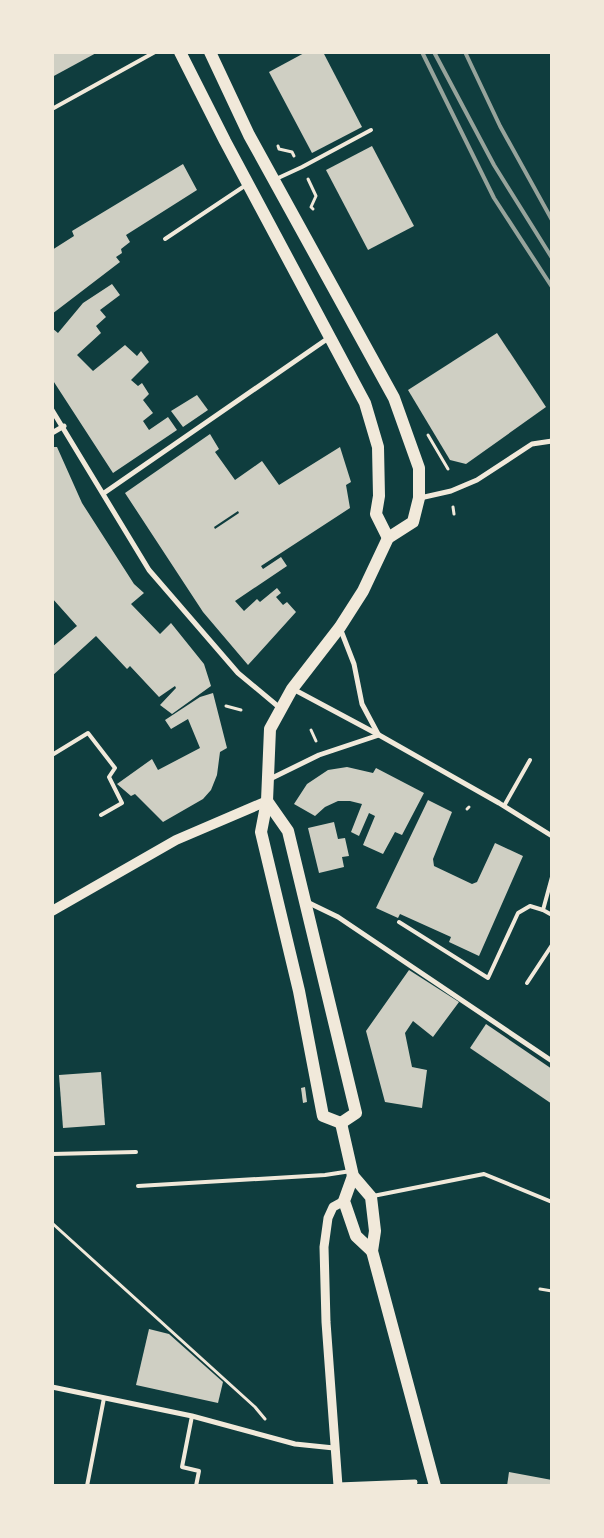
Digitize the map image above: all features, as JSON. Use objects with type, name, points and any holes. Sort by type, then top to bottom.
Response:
[{"type":"main road","points":[[180,52],[365,403],[375,432],[379,473],[376,514],[388,538]]},
{"type":"main road","points":[[210,52],[245,127],[394,398],[416,455],[419,468],[419,498],[413,522],[388,538],[363,591],[340,626],[292,689],[270,729],[267,801],[262,832],[299,991],[323,1116],[341,1123]]},
{"type":"main road","points":[[267,801],[288,831],[356,1113],[341,1123]]},
{"type":"main road","points":[[52,911],[176,840],[267,801]]},
{"type":"main road","points":[[341,1123],[353,1173],[371,1197],[375,1231],[372,1251],[435,1486]]},
{"type":"main road","points":[[353,1173],[344,1201],[356,1236],[372,1251]]},
{"type":"street","points":[[104,492],[330,337]]},
{"type":"street","points":[[52,410],[64,426],[104,492],[148,570],[238,674],[280,708]]},
{"type":"street","points":[[52,433],[64,426]]},
{"type":"street","points":[[419,498],[451,491],[477,480],[532,444],[552,441]]},
{"type":"street","points":[[340,626],[354,664],[362,704],[379,735]]},
{"type":"street","points":[[292,689],[379,735],[504,806],[552,836]]},
{"type":"street","points":[[267,781],[319,755],[379,735]]},
{"type":"street","points":[[304,900],[338,917],[552,1062]]},
{"type":"street","points":[[344,1201],[333,1207],[328,1218],[324,1247],[334,1448],[338,1485],[415,1482]]},
{"type":"street","points":[[52,1387],[192,1416],[288,1442],[334,1448]]},
{"type":"lane","points":[[52,109],[155,52]]},
{"type":"lane","points":[[274,180],[372,130]]},
{"type":"lane","points":[[165,238],[248,184]]},
{"type":"lane","points":[[52,755],[88,733],[114,768],[109,777],[122,803],[101,814]]},
{"type":"lane","points":[[504,806],[530,760]]},
{"type":"lane","points":[[543,910],[552,877]]},
{"type":"lane","points":[[399,922],[488,978],[518,913],[530,906],[552,915]]},
{"type":"lane","points":[[527,983],[552,945]]},
{"type":"lane","points":[[52,1154],[136,1152]]},
{"type":"lane","points":[[138,1186],[353,1173]]},
{"type":"lane","points":[[371,1197],[484,1174],[552,1202]]},
{"type":"lane","points":[[87,1486],[104,1398]]},
{"type":"lane","points":[[192,1416],[182,1467],[199,1471],[196,1486]]},
{"type":"path","points":[[275,141],[279,149],[292,152],[302,167],[316,196],[311,207],[315,215]]},
{"type":"path","points":[[453,507],[454,514]]},
{"type":"path","points":[[226,706],[241,710]]},
{"type":"path","points":[[311,730],[316,743]]},
{"type":"path","points":[[52,1222],[255,1407],[265,1419]]},
{"type":"path","points":[[540,1289],[552,1291]]},
{"type":"building","points":[[52,52],[98,52],[52,77]]},
{"type":"building","points":[[306,52],[323,52],[362,127],[312,153],[269,72]]},
{"type":"building","points":[[372,146],[414,226],[368,250],[326,170]]},
{"type":"building","points":[[183,164],[197,190],[126,235],[130,242],[121,249],[122,253],[116,257],[120,262],[52,314],[52,250],[74,236],[72,231]]},
{"type":"building","points":[[112,284],[120,295],[100,310],[106,317],[96,326],[101,333],[77,355],[93,371],[125,345],[137,356],[141,351],[149,362],[131,380],[138,386],[142,383],[149,394],[143,400],[153,413],[143,421],[149,430],[168,417],[177,430],[113,473],[52,379],[52,328],[58,333],[83,303]]},
{"type":"building","points":[[497,333],[546,407],[466,464],[450,460],[408,390]]},
{"type":"building","points":[[197,395],[208,410],[183,427],[171,411]]},
{"type":"building","points":[[210,434],[219,449],[215,452],[235,480],[262,461],[279,485],[340,447],[351,482],[346,485],[350,508],[261,566],[263,569],[281,557],[287,566],[235,601],[244,611],[257,599],[260,602],[277,588],[281,593],[276,597],[283,605],[287,602],[296,612],[248,665],[203,612],[125,493]],"holes":[[[238,511],[239,513],[215,529],[214,527]]]},
{"type":"building","points":[[52,447],[57,447],[82,503],[134,584],[144,593],[131,604],[160,634],[171,623],[204,664],[211,686],[172,714],[160,705],[176,688],[175,686],[159,697],[130,666],[127,669],[96,636],[52,676],[52,647],[77,626],[52,598]]},
{"type":"building","points":[[213,693],[227,748],[220,752],[217,775],[211,790],[203,799],[163,822],[135,794],[131,796],[117,784],[152,759],[158,770],[200,748],[188,719],[171,729],[165,720],[200,697]]},
{"type":"building","points":[[347,767],[373,773],[376,768],[424,793],[402,835],[395,832],[383,854],[363,845],[375,816],[369,813],[359,836],[351,832],[362,804],[338,801],[325,807],[315,816],[294,804],[307,784],[328,770]]},
{"type":"building","points":[[428,800],[452,812],[433,859],[434,866],[472,884],[477,882],[495,843],[523,856],[479,956],[449,942],[451,937],[400,914],[398,918],[376,908]]},
{"type":"building","points":[[334,822],[338,839],[345,838],[349,856],[342,857],[344,867],[319,873],[308,828]]},
{"type":"building","points":[[409,970],[459,1002],[433,1037],[413,1021],[405,1033],[412,1067],[427,1070],[422,1108],[385,1102],[366,1031]]},
{"type":"building","points":[[486,1024],[552,1069],[552,1104],[470,1048]]},
{"type":"building","points":[[101,1072],[105,1125],[63,1128],[59,1075]]},
{"type":"building","points":[[305,1087],[307,1102],[303,1103],[301,1088]]},
{"type":"building","points":[[149,1329],[169,1334],[223,1382],[218,1403],[136,1385]]},
{"type":"building","points":[[509,1472],[552,1480],[552,1486],[507,1486]]},
{"type":"railway","points":[[422,52],[494,198],[552,287]]},
{"type":"railway","points":[[434,52],[494,165],[552,258]]},
{"type":"railway","points":[[465,52],[500,126],[552,220]]}]
